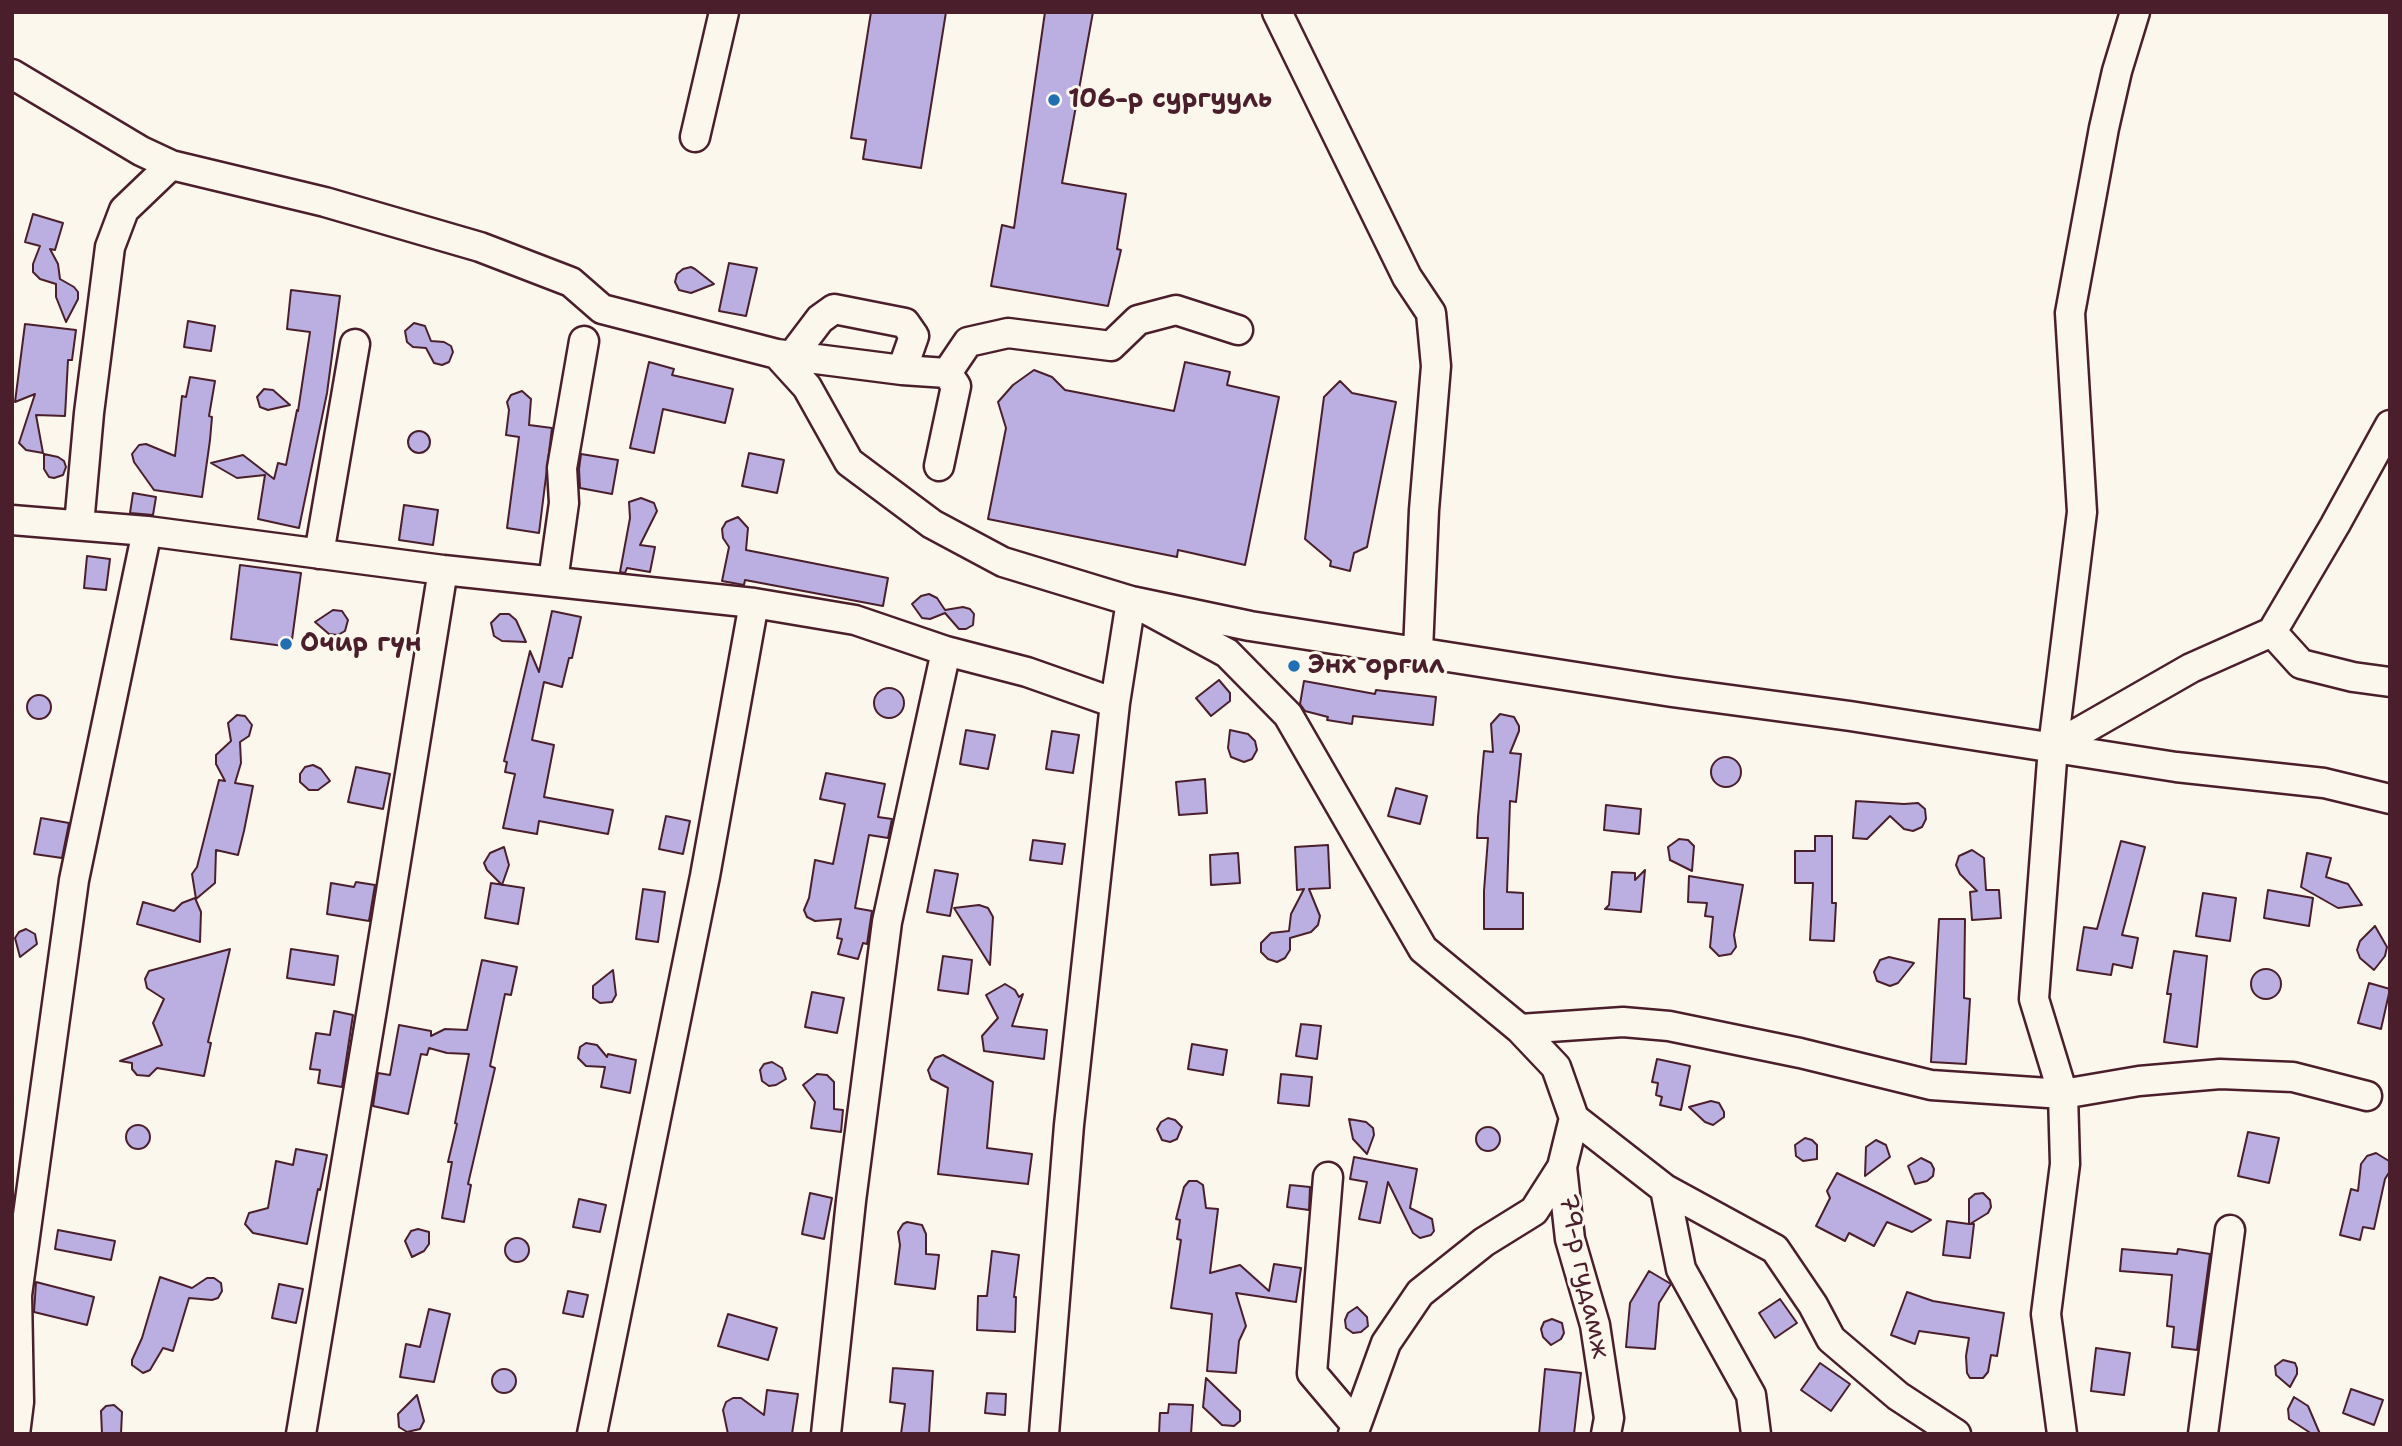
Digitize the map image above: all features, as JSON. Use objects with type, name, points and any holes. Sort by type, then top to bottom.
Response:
[{"type":"street","points":[[695,137],[724,12]]},
{"type":"street","points":[[1277,12],[1407,277],[1431,313],[1436,366],[1424,510],[1418,650]]},
{"type":"street","points":[[2062,1434],[2046,1314],[2065,1164],[2063,1094],[2034,999],[2053,747],[2082,512],[2070,313],[2104,128],[2117,71],[2135,12]]},
{"type":"street","points":[[12,74],[141,151],[171,165],[325,202],[480,247],[571,282],[602,309],[784,355],[947,373]]},
{"type":"street","points":[[79,525],[89,413],[110,247],[124,210],[171,165]]},
{"type":"street","points":[[784,355],[820,319],[834,309],[905,323],[914,337],[902,370]]},
{"type":"street","points":[[947,373],[968,342],[1008,333],[1111,346],[1138,320],[1176,310],[1238,330]]},
{"type":"street","points":[[553,582],[564,503],[562,468],[584,341]]},
{"type":"street","points":[[319,554],[355,344]]},
{"type":"street","points":[[784,355],[807,387],[849,462],[932,524],[1003,562],[1131,601],[1250,626],[2176,767],[2324,783],[2390,799]]},
{"type":"street","points":[[939,466],[956,386],[947,373]]},
{"type":"street","points":[[2053,747],[2191,668],[2272,632],[2390,425]]},
{"type":"street","points":[[12,520],[147,531],[443,570],[754,603],[855,620],[946,651],[1027,672],[1115,703]]},
{"type":"street","points":[[15,1434],[19,1402],[17,1295],[74,880],[147,531]]},
{"type":"street","points":[[301,1434],[443,570]]},
{"type":"street","points":[[1044,1434],[1069,1125],[1115,703],[1131,601]]},
{"type":"street","points":[[1131,601],[1227,653],[1287,715],[1423,949],[1520,1029],[1556,1067],[1574,1118],[1665,1189],[1774,1248],[1813,1304],[1831,1339],[1898,1396],[1956,1434]]},
{"type":"street","points":[[592,1434],[705,876],[754,603]]},
{"type":"street","points":[[2272,632],[2301,664],[2353,677],[2390,682]]},
{"type":"street","points":[[826,1434],[851,1200],[887,922],[946,651]]},
{"type":"street","points":[[1520,1029],[1623,1022],[1669,1026],[1800,1053],[1931,1085],[2063,1094],[2139,1081],[2220,1074],[2293,1077],[2367,1096]]},
{"type":"street","name":"79-р гудамж","points":[[1574,1118],[1562,1167],[1570,1239],[1595,1325],[1609,1418],[1606,1434]]},
{"type":"street","points":[[1354,1429],[1386,1343],[1420,1293],[1484,1242],[1534,1211],[1562,1167]]},
{"type":"street","points":[[1328,1177],[1312,1373],[1354,1429]]},
{"type":"street","points":[[1665,1189],[1681,1269],[1751,1395],[1756,1434]]},
{"type":"street","points":[[2203,1434],[2230,1230]]},
{"type":"building","points":[[871,12],[946,12],[921,168],[863,159],[866,140],[851,138]]},
{"type":"building","points":[[1045,12],[1093,12],[1062,183],[1126,194],[1117,249],[1121,250],[1108,306],[991,286],[1002,225],[1014,228]]},
{"type":"building","points":[[33,214],[63,223],[55,250],[50,249],[58,264],[60,279],[78,292],[78,299],[66,322],[56,297],[56,284],[40,279],[33,272],[40,246],[25,242]]},
{"type":"building","points":[[729,263],[757,268],[746,316],[719,311]]},
{"type":"building","points":[[691,267],[714,284],[691,293],[679,290],[675,282],[677,274]]},
{"type":"building","points":[[291,290],[340,296],[327,393],[299,528],[258,519],[265,475],[237,478],[211,463],[243,455],[274,479],[278,463],[286,465],[298,411],[310,332],[287,329]]},
{"type":"building","points":[[188,321],[215,326],[211,351],[184,347]]},
{"type":"building","points":[[414,323],[425,326],[431,341],[444,342],[451,346],[453,352],[449,362],[442,365],[434,363],[426,348],[413,347],[407,342],[405,331]]},
{"type":"building","points":[[25,324],[76,330],[72,360],[68,360],[65,416],[36,415],[43,453],[26,450],[19,443],[35,394],[15,402]]},
{"type":"building","points":[[649,362],[674,369],[672,375],[733,389],[725,423],[663,409],[654,453],[630,448]]},
{"type":"building","points":[[1185,362],[1230,372],[1227,385],[1279,397],[1245,565],[1178,550],[1177,557],[988,519],[1006,428],[998,402],[1013,385],[1034,370],[1052,377],[1065,390],[1174,411]]},
{"type":"building","points":[[190,377],[215,381],[202,497],[154,490],[134,462],[132,454],[139,445],[146,444],[175,456],[182,396],[186,397]]},
{"type":"building","points":[[1340,381],[1352,393],[1396,402],[1367,547],[1354,553],[1350,571],[1330,566],[1331,561],[1305,539],[1324,397]]},
{"type":"building","points":[[264,389],[273,390],[290,405],[268,410],[260,407],[257,397]]},
{"type":"building","points":[[522,391],[531,399],[529,425],[552,428],[539,533],[507,528],[519,437],[506,435],[509,410],[507,402],[511,395]]},
{"type":"building","points":[[419,431],[427,434],[430,442],[427,450],[419,453],[411,450],[408,442],[411,434]]},
{"type":"building","points":[[749,453],[784,460],[777,493],[742,486]]},
{"type":"building","points":[[44,454],[64,461],[66,467],[63,475],[49,477],[44,469]]},
{"type":"building","points":[[581,454],[618,460],[612,494],[580,488]]},
{"type":"building","points":[[133,493],[156,497],[153,515],[130,513]]},
{"type":"building","points":[[641,498],[654,503],[657,511],[640,545],[655,547],[650,572],[627,568],[625,573],[620,572],[630,518],[629,502]]},
{"type":"building","points":[[404,505],[438,510],[433,545],[399,540]]},
{"type":"building","points":[[738,517],[748,528],[746,550],[888,578],[883,606],[745,580],[744,585],[722,581],[729,547],[723,538],[722,529],[726,522]]},
{"type":"building","points":[[87,556],[110,559],[106,590],[84,588]]},
{"type":"building","points":[[240,565],[301,573],[291,647],[231,639]]},
{"type":"building","points":[[929,594],[937,598],[945,610],[963,607],[970,609],[974,614],[973,625],[959,629],[945,613],[930,619],[922,618],[912,604],[921,596]]},
{"type":"building","points":[[333,610],[342,611],[348,620],[345,631],[338,635],[329,634],[315,622]]},
{"type":"building","points":[[552,611],[581,617],[562,687],[544,682],[532,740],[554,745],[544,797],[613,810],[608,834],[539,821],[537,834],[503,828],[515,774],[505,772],[507,762],[504,761],[530,651],[539,672]]},
{"type":"building","points":[[500,614],[509,614],[516,620],[526,642],[502,641],[494,636],[491,623]]},
{"type":"building","points":[[1219,680],[1230,693],[1230,701],[1211,716],[1196,698]]},
{"type":"building","points":[[1304,681],[1375,694],[1376,690],[1436,697],[1433,725],[1353,716],[1352,724],[1327,720],[1328,717],[1305,711],[1300,704]]},
{"type":"building","points":[[889,688],[900,692],[904,703],[900,714],[889,718],[878,714],[874,703],[878,692]]},
{"type":"building","points":[[39,695],[48,698],[51,707],[48,716],[39,719],[30,716],[27,707],[30,698]]},
{"type":"building","points":[[1500,714],[1514,717],[1519,726],[1510,753],[1521,754],[1516,802],[1510,801],[1507,892],[1523,893],[1523,929],[1484,929],[1488,838],[1477,838],[1478,817],[1484,751],[1493,752],[1491,724]]},
{"type":"building","points":[[237,715],[245,716],[252,725],[249,736],[240,742],[241,763],[235,783],[253,786],[244,831],[238,855],[216,850],[215,883],[196,899],[192,874],[197,867],[219,780],[225,781],[216,764],[216,755],[231,741],[228,723]]},
{"type":"building","points":[[966,730],[995,735],[988,769],[960,764]]},
{"type":"building","points":[[1230,730],[1248,734],[1255,741],[1257,750],[1252,759],[1244,762],[1231,757],[1228,748]]},
{"type":"building","points":[[1052,731],[1079,735],[1073,773],[1046,769]]},
{"type":"building","points":[[1726,757],[1736,762],[1741,772],[1736,782],[1726,787],[1716,782],[1711,772],[1716,762]]},
{"type":"building","points":[[313,765],[321,769],[330,781],[318,790],[309,790],[300,782],[300,774],[305,767]]},
{"type":"building","points":[[356,767],[390,774],[383,809],[348,802]]},
{"type":"building","points":[[826,773],[885,784],[878,817],[892,819],[888,838],[869,835],[855,908],[872,911],[867,944],[863,943],[858,959],[838,954],[842,939],[837,938],[841,919],[815,921],[807,917],[804,910],[809,898],[815,860],[833,864],[845,804],[820,799]]},
{"type":"building","points":[[1205,779],[1207,813],[1179,815],[1176,782]]},
{"type":"building","points":[[1396,788],[1427,796],[1420,824],[1388,816]]},
{"type":"building","points":[[1856,801],[1918,803],[1925,809],[1926,819],[1922,827],[1913,831],[1904,829],[1890,816],[1867,839],[1853,838]]},
{"type":"building","points":[[1606,805],[1641,809],[1639,834],[1604,830]]},
{"type":"building","points":[[666,816],[690,821],[683,854],[659,849]]},
{"type":"building","points":[[41,818],[69,823],[62,858],[34,854]]},
{"type":"building","points":[[1815,836],[1832,836],[1832,903],[1836,903],[1834,941],[1810,940],[1813,883],[1795,883],[1795,851],[1815,851]]},
{"type":"building","points":[[1679,839],[1688,840],[1694,846],[1692,871],[1670,860],[1668,847]]},
{"type":"building","points":[[1033,840],[1065,844],[1062,864],[1030,860]]},
{"type":"building","points":[[2121,841],[2145,847],[2122,935],[2138,938],[2132,968],[2113,964],[2111,975],[2077,970],[2084,927],[2097,929]]},
{"type":"building","points":[[1328,845],[1330,888],[1309,889],[1320,916],[1318,925],[1311,932],[1290,938],[1290,950],[1285,958],[1277,962],[1268,959],[1261,952],[1261,943],[1271,933],[1289,931],[1291,914],[1304,889],[1297,890],[1295,847]]},
{"type":"building","points":[[504,847],[509,865],[502,885],[487,870],[484,863],[490,853]]},
{"type":"building","points":[[1972,850],[1984,858],[1986,890],[1999,890],[2001,918],[1972,920],[1970,892],[1977,891],[1960,874],[1956,865],[1959,856]]},
{"type":"building","points":[[1238,853],[1240,883],[1211,885],[1210,855]]},
{"type":"building","points":[[2307,853],[2331,858],[2326,877],[2348,884],[2362,905],[2338,908],[2301,887]]},
{"type":"building","points":[[935,870],[958,874],[950,916],[927,912]]},
{"type":"building","points":[[1645,870],[1641,912],[1605,909],[1609,905],[1612,872],[1635,873],[1635,880]]},
{"type":"building","points":[[1689,876],[1743,885],[1734,935],[1736,947],[1731,954],[1719,956],[1710,947],[1713,917],[1705,916],[1707,903],[1688,902]]},
{"type":"building","points":[[356,882],[375,885],[369,921],[327,914],[331,883],[354,887]]},
{"type":"building","points":[[491,883],[524,888],[518,924],[485,918]]},
{"type":"building","points":[[643,889],[665,892],[658,942],[636,939]]},
{"type":"building","points":[[2268,890],[2313,898],[2309,926],[2264,918]]},
{"type":"building","points":[[2203,893],[2236,898],[2230,941],[2196,936]]},
{"type":"building","points":[[195,898],[201,912],[200,942],[137,924],[143,902],[174,911],[182,903]]},
{"type":"building","points":[[979,905],[988,908],[993,917],[990,965],[954,908]]},
{"type":"building","points":[[1939,919],[1965,919],[1964,998],[1970,999],[1966,1064],[1931,1062]]},
{"type":"building","points":[[2375,926],[2387,947],[2385,956],[2374,970],[2360,958],[2357,950],[2360,941]]},
{"type":"building","points":[[26,929],[35,934],[37,944],[20,957],[15,938],[19,932]]},
{"type":"building","points":[[230,949],[208,1042],[211,1043],[204,1076],[157,1068],[149,1076],[137,1075],[132,1069],[132,1063],[120,1061],[162,1045],[153,1023],[164,999],[147,988],[145,979],[149,971]]},
{"type":"building","points":[[291,949],[338,956],[334,985],[287,978]]},
{"type":"building","points":[[2174,951],[2207,956],[2197,1047],[2164,1042],[2171,994],[2167,994]]},
{"type":"building","points":[[943,956],[972,960],[968,994],[938,990]]},
{"type":"building","points":[[1889,957],[1914,963],[1898,983],[1890,986],[1877,981],[1874,972],[1880,960]]},
{"type":"building","points":[[482,960],[517,967],[511,995],[505,994],[490,1066],[495,1068],[468,1184],[471,1185],[464,1222],[442,1218],[452,1162],[448,1162],[469,1054],[447,1053],[429,1048],[427,1055],[421,1054],[408,1114],[373,1106],[378,1073],[390,1075],[399,1025],[431,1031],[431,1036],[445,1029],[467,1030]]},
{"type":"building","points":[[2266,969],[2276,974],[2281,984],[2276,994],[2266,999],[2256,994],[2251,984],[2256,974]]},
{"type":"building","points":[[613,970],[616,995],[612,1002],[600,1003],[593,998],[593,986]]},
{"type":"building","points":[[2369,983],[2390,989],[2381,1029],[2358,1023]]},
{"type":"building","points":[[1005,984],[1015,990],[1019,997],[1023,994],[1012,1026],[1047,1030],[1044,1059],[984,1051],[982,1036],[998,1018],[986,995]]},
{"type":"building","points":[[812,992],[844,998],[837,1033],[805,1027]]},
{"type":"building","points":[[334,1011],[353,1015],[342,1087],[318,1083],[320,1070],[310,1069],[316,1033],[330,1035]]},
{"type":"building","points":[[1301,1024],[1321,1026],[1317,1059],[1296,1056]]},
{"type":"building","points":[[586,1043],[597,1045],[607,1057],[608,1054],[636,1060],[630,1093],[601,1087],[605,1067],[586,1066],[578,1058],[580,1047]]},
{"type":"building","points":[[1192,1044],[1227,1050],[1223,1075],[1188,1069]]},
{"type":"building","points":[[943,1055],[993,1082],[987,1148],[1032,1154],[1028,1184],[938,1174],[948,1088],[931,1079],[928,1070],[935,1058]]},
{"type":"building","points":[[1657,1059],[1690,1066],[1681,1110],[1660,1105],[1662,1097],[1656,1095],[1658,1083],[1652,1082]]},
{"type":"building","points":[[772,1062],[782,1068],[786,1079],[769,1086],[762,1081],[760,1070],[764,1064]]},
{"type":"building","points":[[817,1074],[827,1075],[834,1082],[834,1109],[843,1110],[841,1132],[811,1128],[815,1102],[803,1085]]},
{"type":"building","points":[[1281,1074],[1312,1077],[1309,1106],[1278,1103]]},
{"type":"building","points":[[1711,1101],[1719,1103],[1724,1112],[1724,1117],[1713,1125],[1705,1122],[1689,1107]]},
{"type":"building","points":[[1168,1118],[1175,1120],[1182,1127],[1177,1139],[1170,1142],[1162,1140],[1157,1129],[1161,1122]]},
{"type":"building","points":[[1349,1119],[1366,1122],[1373,1128],[1374,1135],[1367,1154],[1353,1139]]},
{"type":"building","points":[[138,1125],[147,1128],[150,1137],[147,1146],[138,1149],[129,1146],[126,1137],[129,1128]]},
{"type":"building","points":[[1488,1127],[1496,1131],[1500,1139],[1496,1147],[1488,1151],[1480,1147],[1476,1139],[1480,1131]]},
{"type":"building","points":[[2248,1132],[2279,1138],[2269,1183],[2238,1176]]},
{"type":"building","points":[[1805,1138],[1817,1145],[1817,1159],[1803,1161],[1796,1156],[1795,1145]]},
{"type":"building","points":[[1876,1140],[1886,1145],[1890,1157],[1865,1176],[1866,1147]]},
{"type":"building","points":[[296,1149],[327,1155],[307,1244],[253,1233],[245,1224],[249,1213],[268,1208],[276,1161],[293,1165]]},
{"type":"building","points":[[2376,1153],[2389,1161],[2390,1171],[2385,1179],[2374,1229],[2363,1227],[2360,1240],[2340,1235],[2351,1189],[2358,1191],[2361,1164],[2367,1156]]},
{"type":"building","points":[[1354,1157],[1417,1169],[1410,1208],[1432,1219],[1434,1231],[1431,1235],[1420,1238],[1413,1233],[1388,1182],[1380,1223],[1359,1219],[1367,1182],[1350,1179]]},
{"type":"building","points":[[1921,1158],[1931,1163],[1933,1176],[1927,1181],[1915,1184],[1908,1166]]},
{"type":"building","points":[[1837,1173],[1931,1220],[1912,1232],[1887,1222],[1874,1246],[1849,1233],[1845,1241],[1816,1226],[1830,1198],[1827,1191]]},
{"type":"building","points":[[1189,1181],[1197,1181],[1203,1185],[1206,1208],[1218,1209],[1210,1273],[1240,1265],[1269,1291],[1274,1264],[1301,1268],[1296,1302],[1236,1293],[1246,1326],[1239,1341],[1236,1373],[1207,1371],[1212,1314],[1171,1308],[1181,1240],[1177,1239],[1180,1220],[1176,1219],[1184,1187]]},
{"type":"building","points":[[1290,1185],[1310,1187],[1309,1210],[1287,1207]]},
{"type":"building","points":[[810,1193],[832,1198],[824,1239],[802,1234]]},
{"type":"building","points":[[1983,1193],[1990,1200],[1991,1207],[1988,1213],[1970,1224],[1974,1224],[1970,1258],[1943,1255],[1947,1221],[1969,1224],[1969,1199],[1975,1194]]},
{"type":"building","points":[[579,1199],[606,1205],[600,1232],[573,1227]]},
{"type":"building","points":[[907,1222],[922,1225],[926,1234],[926,1254],[939,1255],[935,1289],[895,1284],[900,1245],[898,1232]]},
{"type":"building","points":[[418,1229],[429,1232],[429,1244],[424,1251],[412,1257],[405,1241],[411,1231]]},
{"type":"building","points":[[58,1230],[115,1241],[111,1260],[55,1249]]},
{"type":"building","points":[[517,1238],[525,1242],[529,1250],[525,1258],[517,1262],[509,1258],[505,1250],[509,1242]]},
{"type":"building","points":[[2122,1249],[2177,1254],[2178,1249],[2210,1254],[2197,1350],[2172,1347],[2174,1327],[2167,1326],[2172,1275],[2120,1271]]},
{"type":"building","points":[[992,1251],[1019,1255],[1014,1297],[1015,1332],[977,1330],[978,1296],[987,1296]]},
{"type":"building","points":[[1649,1271],[1671,1284],[1659,1303],[1655,1349],[1626,1347],[1630,1303]]},
{"type":"building","points":[[160,1277],[192,1288],[207,1278],[214,1278],[221,1283],[222,1291],[218,1298],[212,1300],[189,1298],[173,1351],[163,1348],[150,1370],[143,1373],[132,1365],[132,1360],[142,1338]]},
{"type":"building","points":[[36,1282],[94,1297],[87,1325],[34,1312]]},
{"type":"building","points":[[279,1284],[303,1289],[296,1323],[272,1318]]},
{"type":"building","points":[[568,1291],[588,1295],[583,1317],[563,1313]]},
{"type":"building","points":[[1907,1292],[1933,1301],[2004,1313],[1997,1356],[1991,1355],[1988,1372],[1983,1378],[1970,1378],[1967,1373],[1969,1338],[1919,1331],[1915,1344],[1891,1335]]},
{"type":"building","points":[[1780,1299],[1797,1323],[1775,1338],[1759,1313]]},
{"type":"building","points":[[1357,1307],[1367,1317],[1368,1326],[1361,1332],[1353,1333],[1346,1328],[1345,1320],[1348,1313]]},
{"type":"building","points":[[429,1309],[450,1314],[434,1382],[400,1377],[406,1344],[420,1347]]},
{"type":"building","points":[[728,1314],[777,1328],[768,1360],[718,1346]]},
{"type":"building","points":[[1552,1319],[1562,1323],[1564,1333],[1561,1339],[1551,1345],[1543,1337],[1541,1329],[1544,1322]]},
{"type":"building","points":[[2096,1348],[2130,1353],[2124,1395],[2091,1391]]},
{"type":"building","points":[[2283,1360],[2295,1363],[2297,1368],[2290,1387],[2276,1375],[2275,1366]]},
{"type":"building","points":[[1820,1363],[1850,1384],[1831,1411],[1801,1390]]},
{"type":"building","points":[[893,1368],[933,1371],[929,1434],[901,1434],[905,1404],[890,1402]]},
{"type":"building","points":[[504,1369],[512,1373],[516,1381],[512,1389],[504,1393],[496,1389],[492,1381],[496,1373]]},
{"type":"building","points":[[1545,1369],[1581,1373],[1574,1434],[1539,1434]]},
{"type":"building","points":[[1206,1378],[1240,1411],[1240,1421],[1234,1426],[1222,1425],[1203,1407]]},
{"type":"building","points":[[2351,1389],[2383,1400],[2374,1425],[2343,1413]]},
{"type":"building","points":[[767,1390],[798,1394],[792,1434],[728,1434],[723,1410],[726,1402],[741,1398],[764,1415]]},
{"type":"building","points":[[987,1393],[1006,1394],[1005,1415],[985,1413]]},
{"type":"building","points":[[417,1395],[424,1421],[420,1429],[407,1432],[399,1427],[398,1414]]},
{"type":"building","points":[[2294,1397],[2308,1406],[2320,1434],[2312,1434],[2289,1419],[2288,1409]]},
{"type":"building","points":[[1169,1404],[1193,1405],[1191,1434],[1159,1434],[1160,1413],[1168,1413]]},
{"type":"building","points":[[114,1405],[122,1412],[121,1434],[102,1434],[101,1411],[106,1406]]},
{"type":"place","name":"106-р сургууль","points":[[1054,100]]},
{"type":"place","name":"Очир гүн","points":[[286,644]]},
{"type":"place","name":"Энх оргил","points":[[1294,666]]}]
